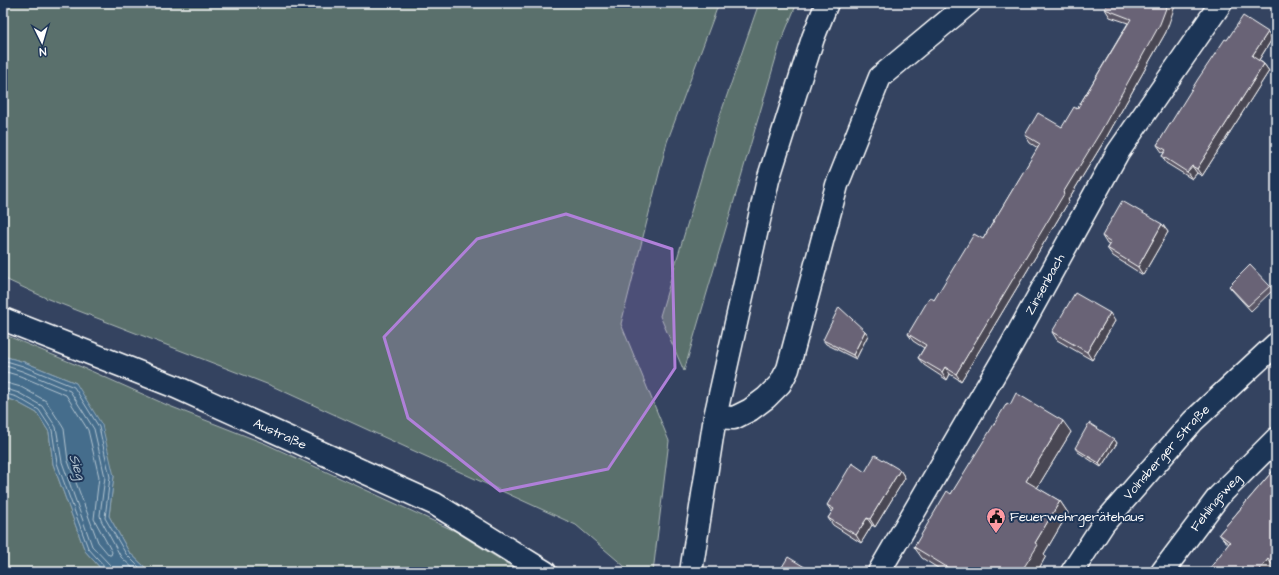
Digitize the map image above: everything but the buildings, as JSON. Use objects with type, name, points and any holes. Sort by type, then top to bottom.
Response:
[{"type":"street","points":[[692,572],[715,417],[768,180],[813,38],[827,3]]},
{"type":"street","points":[[715,417],[734,418],[766,398],[780,384],[788,369],[838,185],[880,77],[969,3]]},
{"type":"street","name":"Zinsenbach","points":[[879,572],[1012,344],[1118,152],[1221,3]]},
{"type":"street","name":"Austraße","points":[[3,319],[176,387],[435,504],[545,572]]},
{"type":"street","name":"Volnsberger Straße","points":[[1072,572],[1104,523],[1188,427],[1276,344]]},
{"type":"street","name":"Fehlingsweg","points":[[1162,572],[1219,496],[1276,439]]},
{"type":"highlighted area","points":[[566,214],[672,249],[675,368],[608,469],[500,491],[408,418],[384,337],[477,239]]},
{"type":"green space","points":[[3,3],[719,3],[667,142],[621,324],[669,441],[653,572],[631,572],[576,525],[272,386],[48,299],[3,278]]},
{"type":"green space","points":[[759,3],[797,3],[780,44],[684,371],[660,316],[717,124]]},
{"type":"green space","points":[[3,334],[167,405],[266,444],[455,531],[520,572],[150,572],[129,552],[109,516],[114,476],[76,383],[24,362],[3,356]]},
{"type":"green space","points":[[3,397],[15,401],[37,413],[49,432],[53,464],[85,551],[104,572],[3,572]]},
{"type":"water","name":"Sieg","points":[[3,356],[24,362],[76,383],[102,425],[114,476],[109,516],[129,552],[150,572],[104,572],[85,551],[53,464],[49,432],[37,413],[15,401],[3,397]]},
{"type":"place","name":"Feuerwehrgerätehaus","points":[[996,534]]}]
